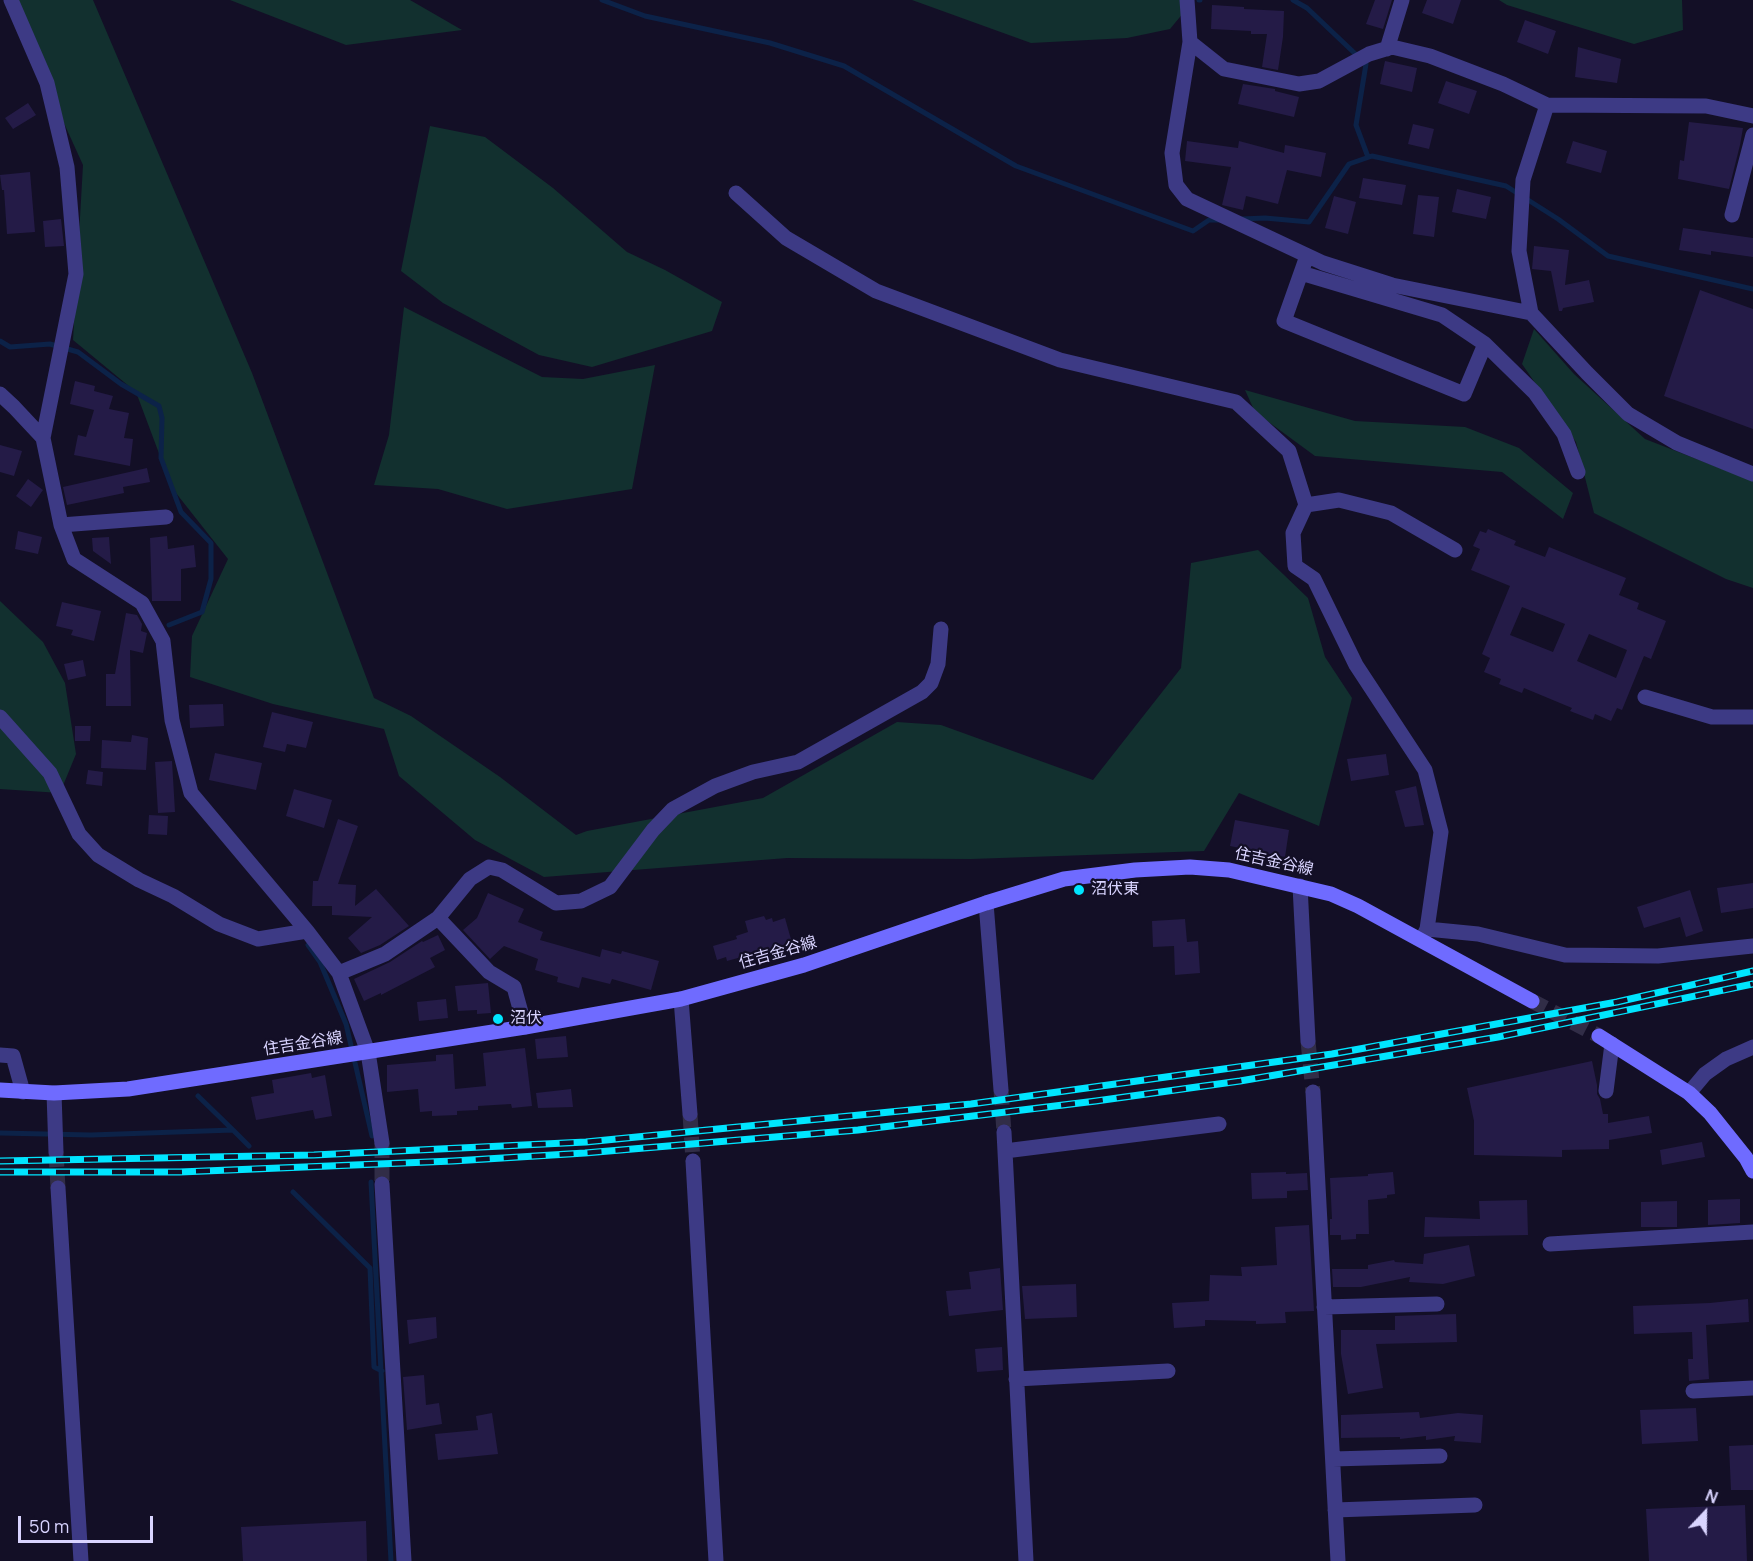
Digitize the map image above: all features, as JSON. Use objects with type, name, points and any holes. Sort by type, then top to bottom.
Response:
[{"type":"main road","name":"住吉金谷線","points":[[0,1090],[54,1093],[128,1089],[525,1027],[681,999],[804,965],[1064,879],[1135,870],[1190,867],[1229,870],[1331,894],[1424,934],[1532,1001]]},
{"type":"main road","points":[[1605,1040],[1689,1093],[1710,1113],[1746,1158],[1753,1172]]},
{"type":"street","points":[[10,0],[47,83],[67,167],[76,274],[43,438],[61,525],[74,559],[142,603],[163,641],[172,720],[190,793],[307,931],[339,973],[368,1052],[382,1143]]},
{"type":"street","points":[[1187,0],[1191,42],[1172,153],[1176,185],[1187,199],[1323,263],[1392,285],[1531,313]]},
{"type":"street","points":[[1387,49],[1402,0]]},
{"type":"street","points":[[1191,42],[1224,69],[1299,84],[1319,81],[1369,54],[1392,47],[1430,57],[1503,84],[1547,105],[1706,106],[1753,116]]},
{"type":"street","points":[[1547,105],[1523,183],[1519,252],[1531,313],[1628,414],[1677,443],[1753,474]]},
{"type":"street","points":[[1732,215],[1753,135]]},
{"type":"street","points":[[736,193],[786,238],[876,291],[1060,360],[1236,402],[1289,451],[1306,505],[1293,533],[1295,566],[1314,579],[1356,665],[1425,770],[1441,832],[1424,934],[1478,934],[1565,955],[1658,956],[1753,946]]},
{"type":"street","points":[[1307,256],[1284,321],[1464,394],[1485,344]]},
{"type":"street","points":[[1301,273],[1442,315],[1485,344],[1534,393],[1564,434],[1578,472]]},
{"type":"street","points":[[0,394],[43,438]]},
{"type":"street","points":[[1306,505],[1340,500],[1390,513],[1455,550]]},
{"type":"street","points":[[61,525],[166,518]]},
{"type":"street","points":[[339,973],[385,954],[438,918],[470,879],[489,867],[501,870],[556,903],[581,901],[610,887],[653,830],[673,809],[724,782],[753,772],[798,762],[922,692],[931,683],[938,664],[940,629]]},
{"type":"street","points":[[1646,697],[1712,717],[1753,717]]},
{"type":"street","points":[[0,717],[50,772],[79,834],[98,855],[219,924],[258,939],[307,931]]},
{"type":"street","points":[[1300,886],[1308,1041]]},
{"type":"street","points":[[986,903],[1001,1090]]},
{"type":"street","points":[[438,918],[489,972],[514,987],[525,1027]]},
{"type":"street","points":[[681,999],[690,1114]]},
{"type":"street","points":[[1605,1040],[1606,1091]]},
{"type":"street","points":[[1689,1093],[1705,1074],[1719,1064],[1753,1047]]},
{"type":"street","points":[[0,1055],[13,1056],[23,1092]]},
{"type":"street","points":[[1313,1092],[1338,1561]]},
{"type":"street","points":[[54,1093],[55,1140]]},
{"type":"street","points":[[1005,1150],[1220,1124]]},
{"type":"street","points":[[1004,1132],[1026,1561]]},
{"type":"street","points":[[693,1161],[716,1561]]},
{"type":"street","points":[[382,1184],[404,1561]]},
{"type":"street","points":[[58,1188],[81,1561]]},
{"type":"street","points":[[1550,1244],[1753,1232]]},
{"type":"street","points":[[1324,1307],[1437,1304]]},
{"type":"street","points":[[1016,1379],[1168,1371]]},
{"type":"street","points":[[1693,1391],[1753,1388]]},
{"type":"street","points":[[1332,1459],[1440,1456]]},
{"type":"street","points":[[1335,1510],[1475,1505]]},
{"type":"green space","points":[[8,0],[93,0],[252,373],[374,698],[411,716],[500,777],[576,835],[763,798],[897,722],[941,725],[1093,780],[1181,668],[1191,563],[1258,550],[1308,598],[1325,657],[1352,698],[1319,826],[1239,793],[1204,851],[971,859],[787,858],[544,877],[475,840],[399,776],[384,729],[273,704],[190,677],[192,636],[228,559],[172,488],[136,392],[73,340],[83,165]]},
{"type":"green space","points":[[230,0],[410,0],[462,30],[346,45]]},
{"type":"green space","points":[[912,0],[1194,0],[1170,29],[1127,38],[1031,43]]},
{"type":"green space","points":[[1499,0],[1682,0],[1683,30],[1634,44],[1507,5]]},
{"type":"green space","points":[[430,126],[485,137],[553,188],[627,252],[722,302],[712,331],[592,367],[539,355],[443,303],[401,271]]},
{"type":"green space","points":[[404,307],[542,377],[583,379],[655,365],[632,489],[507,509],[438,489],[374,485],[389,435]]},
{"type":"green space","points":[[1534,329],[1574,374],[1645,439],[1753,481],[1753,588],[1726,579],[1594,513],[1576,442],[1522,364]]},
{"type":"green space","points":[[1245,390],[1355,421],[1465,427],[1519,448],[1573,493],[1563,519],[1502,472],[1315,456],[1255,412]]},
{"type":"green space","points":[[0,601],[43,642],[65,683],[76,754],[60,793],[0,789]]},
{"type":"building","points":[[1375,0],[1392,0],[1383,29],[1366,24]]},
{"type":"building","points":[[1427,0],[1461,0],[1453,24],[1422,13]]},
{"type":"building","points":[[1212,5],[1284,11],[1278,70],[1262,67],[1267,34],[1211,29]]},
{"type":"building","points":[[1525,20],[1556,31],[1548,54],[1517,42]]},
{"type":"building","points":[[1578,47],[1621,59],[1617,83],[1575,77]]},
{"type":"building","points":[[1385,61],[1417,68],[1412,92],[1380,84]]},
{"type":"building","points":[[1446,81],[1477,91],[1469,114],[1438,103]]},
{"type":"building","points":[[1243,84],[1275,89],[1275,91],[1299,97],[1294,117],[1238,104]]},
{"type":"building","points":[[28,103],[36,115],[13,129],[5,118]]},
{"type":"building","points":[[1689,122],[1743,128],[1729,189],[1678,179],[1680,160],[1684,161]]},
{"type":"building","points":[[1413,124],[1434,129],[1429,149],[1408,144]]},
{"type":"building","points":[[1187,141],[1238,148],[1239,141],[1284,153],[1285,145],[1326,153],[1321,177],[1287,170],[1278,204],[1246,196],[1243,210],[1222,205],[1231,167],[1185,161]]},
{"type":"building","points":[[1573,141],[1607,151],[1601,173],[1566,163]]},
{"type":"building","points":[[30,172],[35,232],[7,234],[4,190],[2,190],[0,175]]},
{"type":"building","points":[[1363,178],[1406,185],[1402,205],[1359,198]]},
{"type":"building","points":[[1457,189],[1491,197],[1486,219],[1452,212]]},
{"type":"building","points":[[1418,195],[1439,197],[1434,237],[1413,234]]},
{"type":"building","points":[[1334,196],[1356,202],[1348,234],[1325,228]]},
{"type":"building","points":[[61,219],[64,246],[45,247],[43,221]]},
{"type":"building","points":[[1683,228],[1753,238],[1753,257],[1711,251],[1711,255],[1679,250]]},
{"type":"building","points":[[1534,246],[1569,250],[1565,285],[1589,280],[1594,302],[1563,308],[1559,311],[1551,271],[1532,269]]},
{"type":"building","points":[[1700,290],[1753,309],[1753,429],[1664,396]]},
{"type":"building","points":[[75,381],[95,386],[94,391],[113,396],[109,409],[129,413],[124,438],[133,439],[130,466],[74,455],[78,435],[86,437],[94,410],[70,404]]},
{"type":"building","points":[[0,445],[22,451],[14,476],[0,472]]},
{"type":"building","points":[[147,468],[150,482],[123,487],[124,493],[67,505],[63,487]]},
{"type":"building","points":[[28,479],[43,490],[31,507],[16,496]]},
{"type":"building","points":[[1488,529],[1516,541],[1514,545],[1545,557],[1549,547],[1626,578],[1619,595],[1639,603],[1637,609],[1666,621],[1651,659],[1644,656],[1622,710],[1617,708],[1611,721],[1595,714],[1593,720],[1570,711],[1572,708],[1524,688],[1522,693],[1499,684],[1501,679],[1484,672],[1490,658],[1482,654],[1510,586],[1471,570],[1480,549],[1473,546],[1480,531],[1486,533]],"holes":[[[1522,607],[1565,624],[1553,652],[1510,635]],[[1589,634],[1627,650],[1616,678],[1577,661]]]},
{"type":"building","points":[[18,531],[42,537],[38,554],[15,549]]},
{"type":"building","points":[[167,536],[168,549],[194,545],[196,567],[181,569],[181,601],[152,601],[150,538]]},
{"type":"building","points":[[109,537],[111,564],[93,551],[92,538]]},
{"type":"building","points":[[62,602],[101,611],[94,641],[71,635],[73,630],[56,626]]},
{"type":"building","points":[[126,613],[137,615],[142,624],[141,631],[147,633],[143,653],[130,650],[131,706],[106,706],[106,674],[115,674]]},
{"type":"building","points":[[83,660],[86,676],[68,680],[64,664]]},
{"type":"building","points":[[223,704],[224,726],[190,728],[189,705]]},
{"type":"building","points":[[272,712],[313,722],[306,748],[287,744],[285,752],[263,747]]},
{"type":"building","points":[[75,726],[91,726],[90,741],[75,741]]},
{"type":"building","points":[[132,735],[148,738],[146,770],[101,768],[102,740],[131,742]]},
{"type":"building","points":[[215,753],[262,763],[256,790],[209,780]]},
{"type":"building","points":[[1386,754],[1389,775],[1351,781],[1347,759]]},
{"type":"building","points":[[172,761],[175,812],[158,813],[155,762]]},
{"type":"building","points":[[88,770],[103,772],[102,786],[86,784]]},
{"type":"building","points":[[1416,786],[1424,825],[1405,827],[1395,791]]},
{"type":"building","points":[[294,789],[332,800],[324,828],[286,816]]},
{"type":"building","points":[[149,815],[168,816],[167,835],[148,834]]},
{"type":"building","points":[[338,819],[358,826],[338,884],[356,885],[355,906],[376,889],[409,926],[380,945],[361,953],[348,938],[372,917],[332,915],[332,906],[312,906],[313,881],[318,881]]},
{"type":"building","points":[[1235,820],[1289,830],[1285,857],[1230,846]]},
{"type":"building","points":[[1753,883],[1753,908],[1721,913],[1717,888]]},
{"type":"building","points":[[1690,890],[1703,931],[1686,937],[1680,917],[1644,928],[1637,907]]},
{"type":"building","points":[[488,893],[524,909],[518,922],[543,932],[540,940],[600,957],[602,949],[621,954],[622,951],[659,961],[651,990],[612,979],[610,984],[582,977],[579,988],[557,982],[558,977],[535,970],[538,959],[504,946],[490,959],[463,930],[477,918]]},
{"type":"building","points":[[764,916],[766,920],[772,918],[773,922],[785,918],[792,943],[727,961],[726,957],[717,960],[713,946],[737,939],[736,936],[748,932],[745,921]]},
{"type":"building","points":[[1185,919],[1187,942],[1198,941],[1200,973],[1175,975],[1174,946],[1153,947],[1152,921]]},
{"type":"building","points":[[438,935],[445,950],[430,958],[435,967],[381,995],[381,993],[364,1001],[354,979],[390,962],[422,941]]},
{"type":"building","points":[[488,983],[491,1013],[477,1014],[477,1010],[458,1011],[455,986]]},
{"type":"building","points":[[446,999],[448,1018],[419,1021],[417,1002]]},
{"type":"building","points":[[566,1036],[568,1057],[537,1059],[535,1039]]},
{"type":"building","points":[[525,1048],[532,1106],[512,1108],[511,1104],[478,1106],[478,1110],[457,1111],[457,1115],[432,1116],[432,1111],[420,1112],[418,1089],[387,1092],[387,1065],[436,1061],[436,1055],[453,1054],[455,1089],[486,1086],[483,1053]]},
{"type":"building","points":[[1592,1061],[1597,1094],[1603,1114],[1608,1114],[1608,1123],[1649,1116],[1652,1133],[1609,1140],[1609,1149],[1562,1150],[1562,1157],[1474,1155],[1474,1121],[1467,1088]]},
{"type":"building","points":[[311,1073],[312,1078],[325,1075],[332,1116],[315,1119],[313,1110],[256,1120],[251,1097],[274,1093],[272,1080]]},
{"type":"building","points":[[571,1089],[573,1107],[538,1108],[536,1093]]},
{"type":"building","points":[[1702,1142],[1705,1157],[1662,1165],[1660,1150]]},
{"type":"building","points":[[1286,1172],[1286,1174],[1307,1173],[1308,1190],[1287,1191],[1287,1198],[1252,1199],[1251,1173]]},
{"type":"building","points":[[1393,1172],[1395,1194],[1387,1195],[1387,1198],[1368,1200],[1369,1234],[1356,1234],[1356,1239],[1341,1240],[1341,1235],[1330,1235],[1330,1219],[1332,1219],[1330,1178]]},
{"type":"building","points":[[1740,1199],[1740,1223],[1708,1225],[1708,1200]]},
{"type":"building","points":[[1527,1200],[1528,1235],[1424,1237],[1425,1217],[1480,1219],[1479,1201]]},
{"type":"building","points":[[1677,1201],[1677,1227],[1641,1227],[1641,1202]]},
{"type":"building","points":[[1309,1225],[1314,1311],[1285,1312],[1286,1323],[1256,1324],[1256,1321],[1205,1320],[1205,1326],[1174,1328],[1172,1303],[1209,1301],[1210,1275],[1242,1276],[1241,1267],[1277,1265],[1275,1227]]},
{"type":"building","points":[[1469,1245],[1475,1276],[1443,1284],[1409,1282],[1410,1277],[1361,1287],[1333,1287],[1332,1269],[1368,1269],[1368,1265],[1394,1260],[1395,1262],[1423,1264],[1424,1254]]},
{"type":"building","points":[[1000,1268],[1003,1310],[949,1316],[946,1291],[971,1289],[969,1272]]},
{"type":"building","points":[[1076,1284],[1077,1317],[1025,1319],[1022,1286]]},
{"type":"building","points":[[1748,1299],[1749,1322],[1706,1325],[1709,1379],[1689,1381],[1688,1359],[1693,1359],[1692,1332],[1634,1334],[1633,1306]]},
{"type":"building","points":[[1456,1314],[1457,1342],[1376,1344],[1383,1388],[1348,1394],[1341,1354],[1341,1330],[1395,1330],[1395,1316]]},
{"type":"building","points":[[436,1317],[437,1338],[409,1344],[407,1320]]},
{"type":"building","points":[[1002,1347],[1003,1370],[977,1372],[975,1349]]},
{"type":"building","points":[[424,1375],[426,1405],[439,1403],[442,1424],[407,1430],[403,1377]]},
{"type":"building","points":[[1696,1408],[1698,1441],[1642,1444],[1640,1410]]},
{"type":"building","points":[[1419,1412],[1420,1418],[1458,1413],[1483,1415],[1481,1443],[1454,1441],[1455,1436],[1426,1440],[1426,1436],[1400,1439],[1400,1437],[1341,1438],[1341,1415]]},
{"type":"building","points":[[492,1413],[498,1454],[438,1460],[435,1434],[478,1430],[476,1416]]},
{"type":"building","points":[[1753,1445],[1753,1490],[1731,1490],[1729,1446]]},
{"type":"building","points":[[1745,1505],[1747,1561],[1649,1561],[1646,1509]]},
{"type":"building","points":[[366,1521],[367,1561],[243,1561],[241,1527]]},
{"type":"waterway","points":[[602,0],[645,16],[770,43],[844,66],[1016,166],[1193,231],[1209,220],[1220,220]]},
{"type":"waterway","points":[[1293,0],[1307,8],[1366,64],[1356,125],[1368,157]]},
{"type":"waterway","points":[[1242,219],[1265,218],[1309,222],[1349,164],[1372,156],[1506,186],[1558,219],[1608,256],[1753,289]]},
{"type":"waterway","points":[[0,341],[10,347],[50,344],[78,352],[121,384],[159,406],[162,418],[161,458],[181,512],[211,543],[211,579],[202,612],[169,625]]},
{"type":"waterway","points":[[308,945],[320,962],[346,1024],[372,1136]]},
{"type":"waterway","points":[[198,1096],[233,1130]]},
{"type":"waterway","points":[[0,1133],[91,1135],[233,1130],[249,1146]]},
{"type":"waterway","points":[[371,1182],[391,1561]]},
{"type":"waterway","points":[[293,1192],[370,1268],[374,1367],[382,1371]]},
{"type":"tunnel","points":[[1532,1001],[1599,1036]]},
{"type":"tunnel","points":[[1308,1041],[1313,1092]]},
{"type":"tunnel","points":[[1001,1090],[1004,1132]]},
{"type":"tunnel","points":[[690,1114],[693,1161]]},
{"type":"tunnel","points":[[382,1143],[382,1184]]},
{"type":"tunnel","points":[[56,1152],[58,1188]]},
{"type":"railway","points":[[0,1161],[314,1155],[586,1142],[971,1104],[1332,1054],[1617,1002],[1753,971]]},
{"type":"railway","points":[[0,1172],[180,1172],[453,1161],[585,1153],[858,1130],[1240,1081],[1498,1037],[1753,984]]},
{"type":"place","name":"沼伏東","points":[[1079,890]]},
{"type":"place","name":"沼伏","points":[[498,1019]]}]
